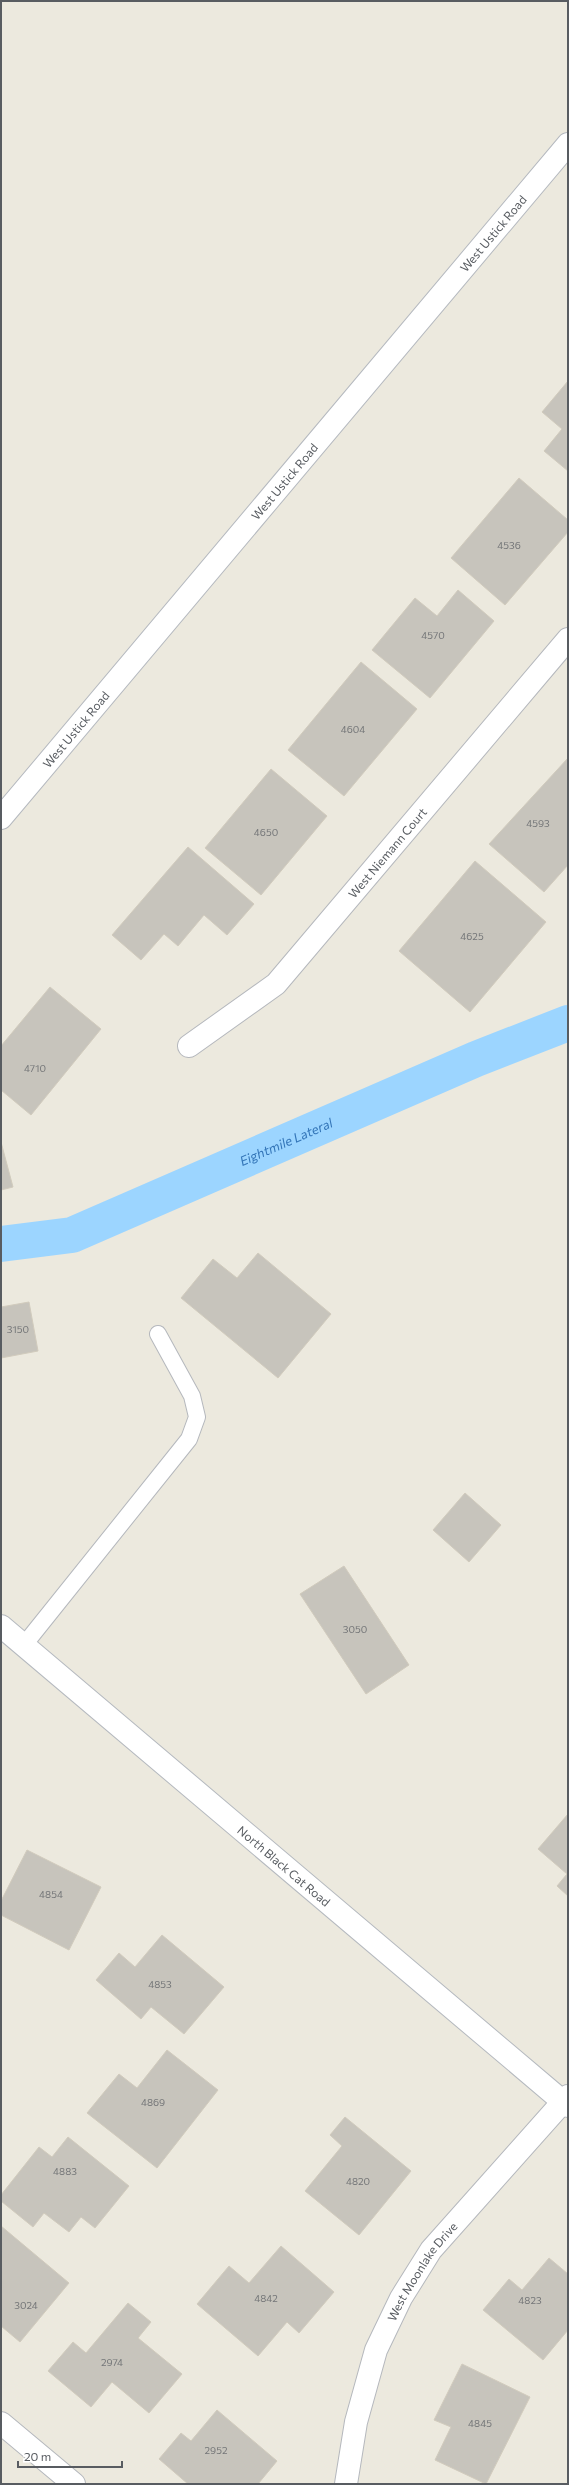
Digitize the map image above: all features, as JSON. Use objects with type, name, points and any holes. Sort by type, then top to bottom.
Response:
[{"type":"main road","name":"West Ustick Road","points":[[1,818],[568,144]]},
{"type":"main road","name":"West Niemann Court","points":[[189,1046],[276,984],[568,639]]},
{"type":"main road","name":"North Black Cat Road","points":[[1,1626],[566,2101]]},
{"type":"main road","name":"West Moonlake Drive","points":[[346,2484],[356,2422],[376,2350],[401,2298],[431,2250],[566,2101]]},
{"type":"main road","points":[[1,2422],[74,2484]]},
{"type":"lane","points":[[24,1645],[189,1439],[197,1417],[192,1396],[158,1334]]},
{"type":"building","points":[[568,381],[568,471],[544,451],[562,429],[542,412]]},
{"type":"building","points":[[519,478],[568,520],[568,532],[505,605],[451,558]]},
{"type":"building","points":[[458,590],[494,621],[430,698],[372,650],[415,598],[437,616]]},
{"type":"building","points":[[361,662],[417,709],[344,796],[288,750]]},
{"type":"building","points":[[568,758],[568,865],[544,892],[489,844]]},
{"type":"building","points":[[271,769],[327,816],[261,895],[205,848]]},
{"type":"building","points":[[188,847],[254,904],[227,935],[204,915],[178,946],[164,934],[141,960],[112,935]]},
{"type":"building","points":[[475,861],[546,922],[470,1012],[399,951]]},
{"type":"building","points":[[50,987],[101,1029],[31,1115],[1,1090],[1,1046]]},
{"type":"building","points":[[1,1142],[13,1187],[1,1190]]},
{"type":"building","points":[[258,1253],[331,1314],[278,1378],[181,1298],[213,1259],[237,1278]]},
{"type":"building","points":[[29,1302],[38,1351],[1,1358],[1,1307]]},
{"type":"building","points":[[465,1493],[501,1525],[469,1562],[433,1530]]},
{"type":"building","points":[[344,1566],[409,1665],[366,1694],[300,1594]]},
{"type":"building","points":[[568,1814],[568,1896],[557,1886],[567,1874],[538,1849]]},
{"type":"building","points":[[27,1850],[101,1887],[69,1950],[1,1915],[1,1901]]},
{"type":"building","points":[[162,1935],[224,1987],[184,2034],[151,2007],[141,2019],[96,1980],[119,1953],[135,1967]]},
{"type":"building","points":[[167,2050],[218,2090],[157,2168],[87,2113],[119,2074],[137,2088]]},
{"type":"building","points":[[345,2117],[411,2171],[359,2235],[305,2191],[342,2146],[330,2135]]},
{"type":"building","points":[[68,2137],[129,2186],[95,2228],[81,2217],[69,2232],[44,2213],[33,2227],[1,2201],[1,2195],[39,2147],[52,2157]]},
{"type":"building","points":[[1,2226],[69,2283],[20,2342],[1,2326]]},
{"type":"building","points":[[281,2246],[334,2292],[299,2333],[287,2322],[258,2356],[197,2304],[229,2266],[249,2283]]},
{"type":"building","points":[[549,2258],[568,2274],[568,2330],[543,2360],[483,2310],[509,2279],[522,2290]]},
{"type":"building","points":[[128,2303],[151,2322],[138,2338],[182,2374],[149,2413],[112,2382],[91,2407],[48,2371],[73,2342],[86,2353]]},
{"type":"building","points":[[462,2364],[530,2397],[486,2484],[435,2460],[451,2427],[434,2420]]},
{"type":"building","points":[[217,2410],[277,2461],[258,2484],[188,2484],[159,2459],[181,2433],[191,2441]]},
{"type":"waterway","name":"Eightmile Lateral","points":[[1,1244],[72,1235],[476,1059],[568,1023]]}]
